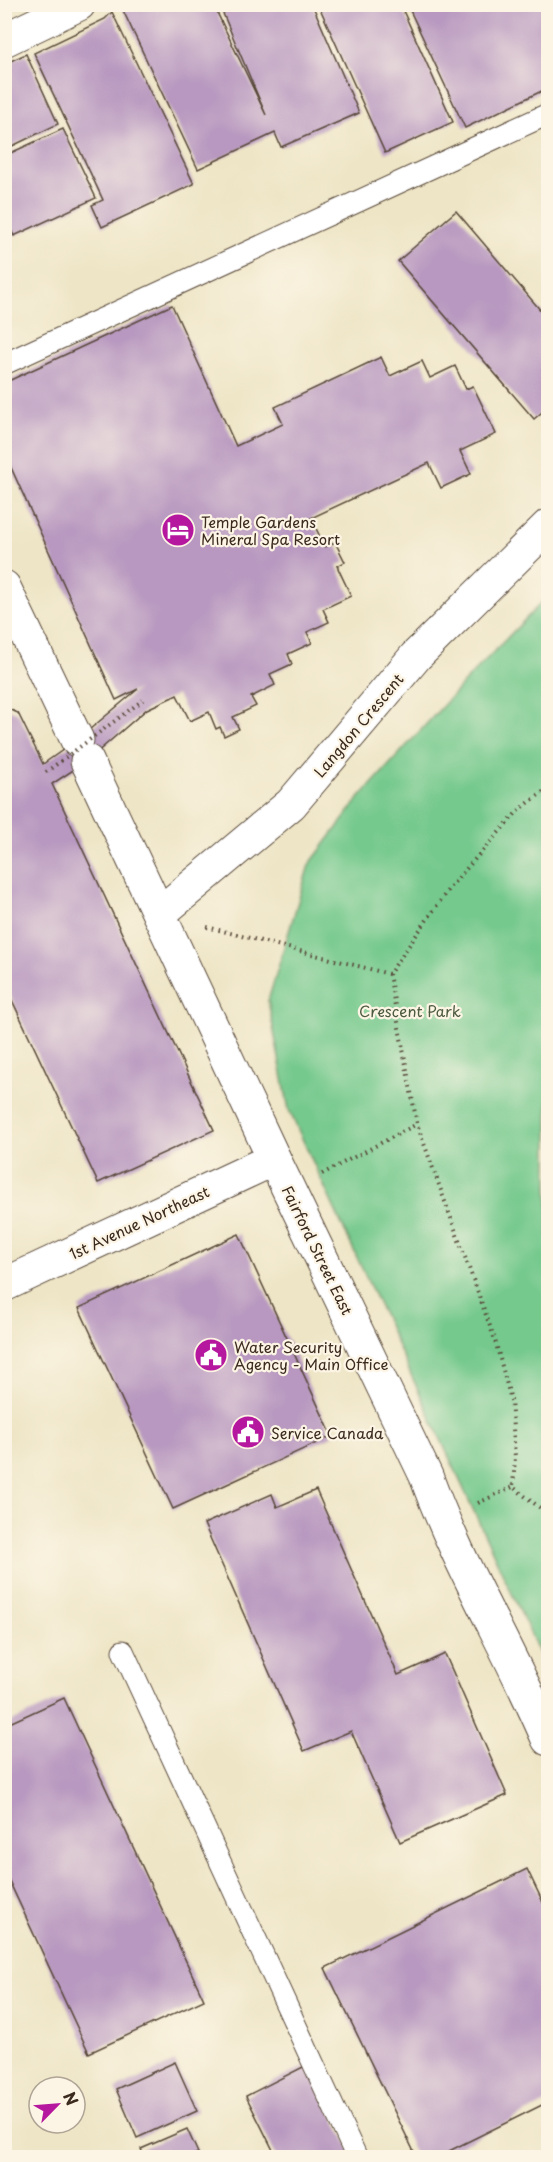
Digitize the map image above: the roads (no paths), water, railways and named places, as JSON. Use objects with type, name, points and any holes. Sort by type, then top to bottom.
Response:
[{"type":"street","points":[[4,40],[79,4]]},
{"type":"street","name":"Langdon Crescent","points":[[159,914],[291,804],[416,656],[549,526]]},
{"type":"street","name":"Fairford Street East","points":[[4,587],[426,1476],[443,1520],[549,1739]]},
{"type":"street","name":"1st Avenue Northeast","points":[[4,1285],[274,1159]]},
{"type":"lane","points":[[4,364],[549,114]]},
{"type":"lane","points":[[123,1651],[357,2157]]},
{"type":"place","name":"Temple Gardens Mineral Spa Resort","points":[[178,530]]},
{"type":"place","name":"Water Security Agency - Main Office","points":[[211,1355]]},
{"type":"place","name":"Service Canada","points":[[248,1432]]},
{"type":"park label","name":"Crescent Park","points":[[410,1010]]}]
